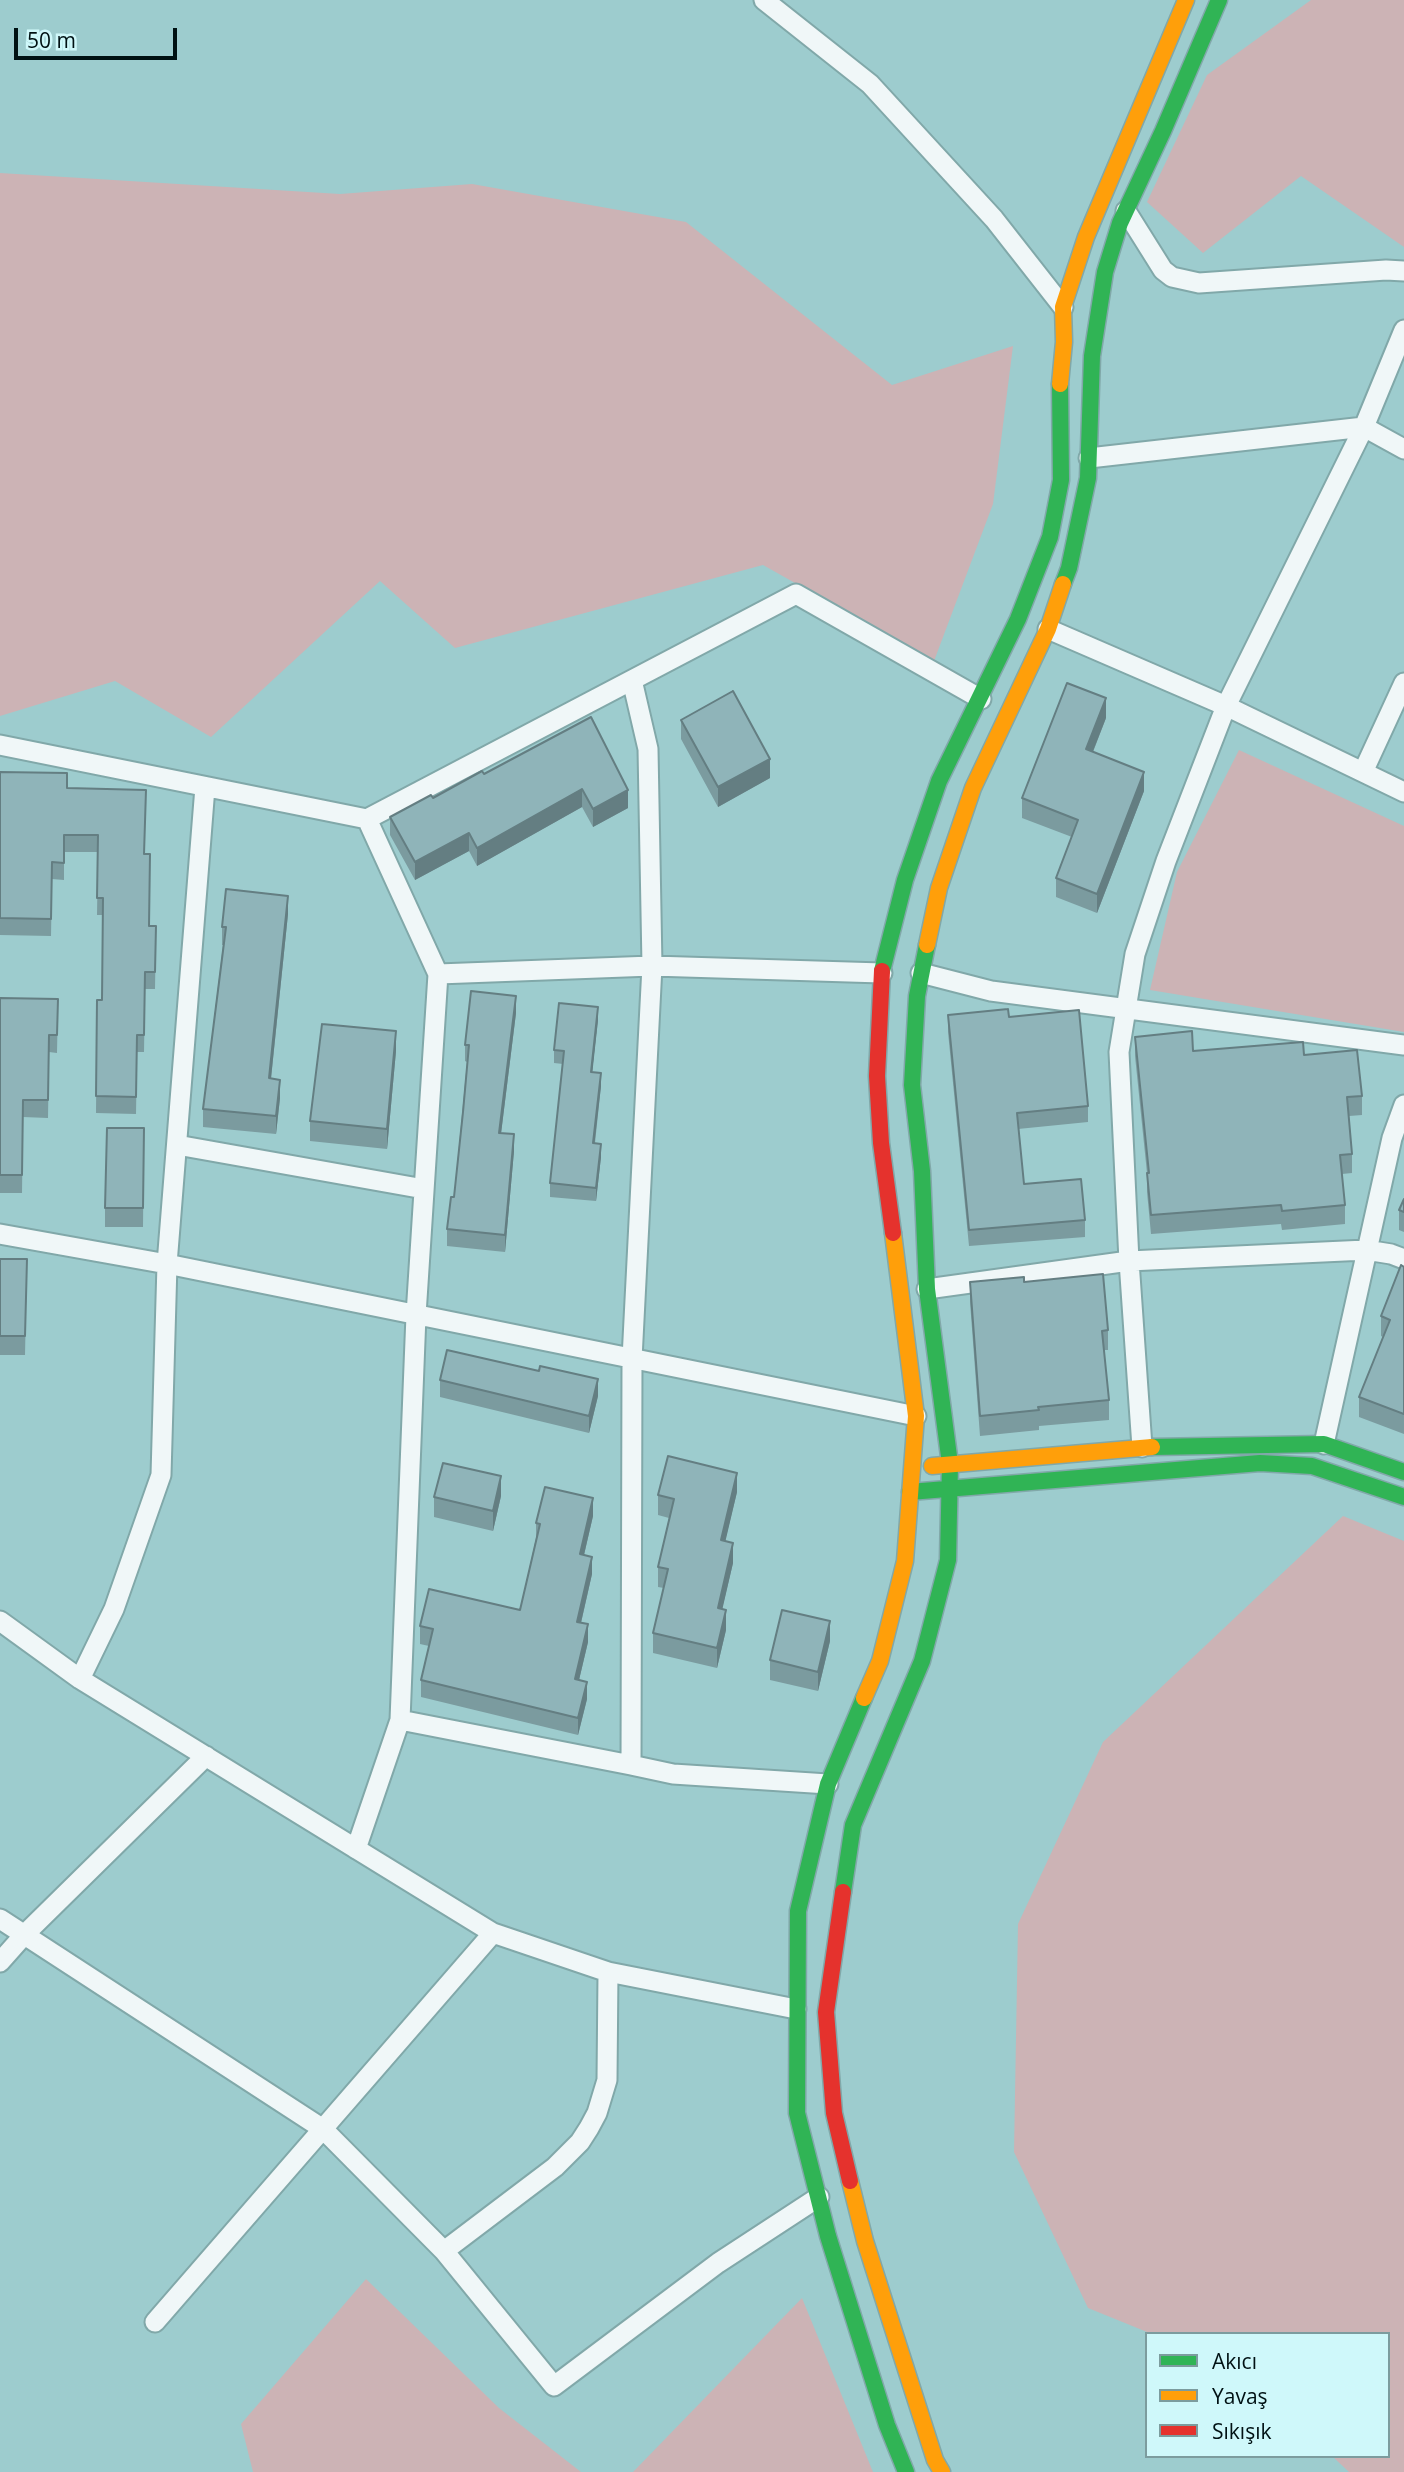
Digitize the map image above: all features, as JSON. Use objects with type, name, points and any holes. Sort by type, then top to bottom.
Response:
[{"type":"street","points":[[764,0],[870,85],[994,219],[1063,307]]},
{"type":"street","points":[[906,2472],[887,2425],[819,2197],[797,2113],[798,1911],[828,1784],[880,1661],[905,1561],[916,1416],[881,1143],[877,1076],[882,973],[905,880],[939,781],[1018,619],[1050,537],[1061,480],[1059,401],[1064,342],[1063,307],[1086,237],[1186,0]]},
{"type":"street","points":[[942,2472],[935,2460],[865,2241],[834,2113],[826,2012],[853,1825],[922,1661],[948,1560],[950,1464],[927,1289],[922,1171],[912,1085],[917,996],[939,888],[973,788],[1048,629],[1069,568],[1088,478],[1094,344],[1105,272],[1126,211],[1219,0]]},
{"type":"street","points":[[1126,211],[1163,270],[1172,277],[1185,280],[1199,283],[1404,271]]},
{"type":"street","points":[[1142,1447],[1129,1261],[1119,1052],[1135,954],[1166,861],[1226,706],[1364,427],[1404,330]]},
{"type":"street","points":[[1089,458],[1364,427],[1404,449]]},
{"type":"street","points":[[0,746],[367,819],[796,594],[981,699]]},
{"type":"street","points":[[1048,629],[1226,706],[1404,792]]},
{"type":"street","points":[[631,1765],[632,1359],[652,966],[648,749],[632,680]]},
{"type":"street","points":[[1363,772],[1404,683]]},
{"type":"street","points":[[80,1679],[114,1609],[161,1475],[167,1264],[205,787]]},
{"type":"street","points":[[356,1849],[400,1720],[416,1315],[439,974],[367,819]]},
{"type":"street","points":[[439,974],[652,966],[882,973]]},
{"type":"street","points":[[921,973],[991,991],[1404,1045]]},
{"type":"street","points":[[1324,1444],[1392,1138],[1404,1105]]},
{"type":"street","points":[[177,1145],[424,1189]]},
{"type":"street","points":[[0,1234],[167,1264],[916,1416]]},
{"type":"street","points":[[927,1289],[1129,1261],[1366,1250],[1404,1259]]},
{"type":"street","points":[[912,1467],[1142,1447],[1324,1444],[1404,1472]]},
{"type":"street","points":[[910,1492],[1260,1463],[1312,1466],[1404,1497]]},
{"type":"street","points":[[0,1621],[80,1679],[492,1933],[608,1972],[796,2009]]},
{"type":"street","points":[[400,1720],[673,1774],[828,1784]]},
{"type":"street","points":[[0,1962],[24,1935],[206,1756]]},
{"type":"street","points":[[0,1919],[323,2129],[444,2251],[554,2386],[718,2263],[819,2197]]},
{"type":"street","points":[[155,2322],[492,1933]]},
{"type":"street","points":[[444,2251],[555,2167],[580,2142],[589,2128],[597,2113],[607,2080],[608,1972]]},
{"type":"shaded area","points":[[1311,0],[1404,0],[1404,247],[1301,176],[1203,253],[1147,202],[1207,75]]},
{"type":"shaded area","points":[[0,173],[340,194],[472,184],[686,222],[892,385],[1013,346],[993,504],[934,661],[763,565],[455,648],[380,581],[211,737],[115,681],[0,716]]},
{"type":"shaded area","points":[[1239,750],[1404,826],[1404,1032],[1150,990],[1177,872]]},
{"type":"shaded area","points":[[1343,1516],[1404,1541],[1404,2472],[1349,2472],[1334,2458],[1390,2458],[1390,2332],[1147,2332],[1088,2308],[1014,2152],[1018,1924],[1103,1742]]},
{"type":"shaded area","points":[[366,2279],[499,2408],[581,2472],[253,2472],[241,2424]]},
{"type":"shaded area","points":[[802,2298],[873,2472],[633,2472]]},
{"type":"building","points":[[1067,683],[1106,698],[1086,749],[1144,772],[1097,894],[1056,878],[1078,820],[1022,798]]},
{"type":"building","points":[[733,691],[770,759],[718,787],[681,720]]},
{"type":"building","points":[[591,717],[628,790],[593,809],[582,789],[477,848],[469,833],[415,862],[390,817],[431,795],[433,798],[482,771],[484,774]]},
{"type":"building","points":[[0,772],[67,773],[67,788],[146,790],[144,854],[150,854],[149,926],[156,926],[155,972],[145,972],[144,1035],[137,1035],[136,1097],[96,1096],[97,1000],[102,1000],[103,898],[97,898],[98,835],[64,835],[64,863],[52,862],[51,919],[0,918]]},
{"type":"building","points":[[226,889],[288,896],[269,1078],[280,1080],[276,1116],[203,1109],[226,927],[222,927]]},
{"type":"building","points":[[471,991],[516,996],[499,1133],[514,1134],[505,1235],[447,1229],[451,1197],[454,1197],[463,1112],[469,1045],[465,1045]]},
{"type":"building","points":[[0,998],[58,999],[57,1035],[49,1035],[48,1100],[23,1100],[22,1175],[0,1175]]},
{"type":"building","points":[[559,1003],[598,1007],[591,1072],[601,1073],[593,1143],[601,1144],[596,1188],[550,1183],[564,1051],[554,1050]]},
{"type":"building","points":[[1008,1009],[1009,1017],[1079,1010],[1088,1106],[1017,1113],[1024,1184],[1081,1179],[1085,1220],[969,1230],[948,1015]]},
{"type":"building","points":[[322,1024],[396,1031],[387,1129],[310,1121]]},
{"type":"building","points":[[1192,1031],[1193,1051],[1303,1042],[1304,1055],[1357,1050],[1362,1096],[1347,1097],[1352,1154],[1340,1155],[1345,1205],[1282,1211],[1281,1205],[1151,1215],[1135,1037]]},
{"type":"building","points":[[107,1128],[144,1128],[143,1208],[105,1208]]},
{"type":"building","points":[[1404,1199],[1404,1212],[1399,1210]]},
{"type":"building","points":[[0,1259],[27,1259],[25,1336],[0,1336]]},
{"type":"building","points":[[1401,1265],[1404,1267],[1404,1414],[1359,1397],[1390,1320],[1381,1316]]},
{"type":"building","points":[[1103,1274],[1108,1330],[1102,1331],[1109,1400],[980,1416],[970,1282],[1024,1277],[1024,1282]]},
{"type":"building","points":[[447,1350],[539,1371],[540,1366],[598,1379],[589,1416],[440,1380]]},
{"type":"building","points":[[668,1456],[737,1473],[721,1540],[733,1543],[718,1608],[726,1610],[717,1648],[653,1633],[668,1569],[658,1567],[674,1499],[658,1495]]},
{"type":"building","points":[[443,1463],[501,1476],[493,1511],[434,1497]]},
{"type":"building","points":[[545,1487],[593,1498],[580,1554],[592,1557],[577,1622],[588,1624],[575,1679],[587,1682],[578,1718],[421,1680],[433,1629],[420,1626],[429,1589],[520,1610],[540,1524],[536,1523]]},
{"type":"building","points":[[782,1610],[830,1621],[818,1672],[770,1660]]},
{"type":"traffic: fast","points":[[1063,584],[1069,568],[1088,478],[1092,356],[1105,272],[1120,223],[1219,0]]},
{"type":"traffic: fast","points":[[882,971],[905,880],[939,781],[1018,619],[1050,537],[1061,480],[1060,384]]},
{"type":"traffic: fast","points":[[843,1892],[853,1825],[922,1661],[948,1560],[950,1464],[927,1289],[922,1171],[912,1085],[917,996],[927,945]]},
{"type":"traffic: fast","points":[[1152,1447],[1324,1444],[1404,1472]]},
{"type":"traffic: fast","points":[[910,1492],[1260,1463],[1312,1466],[1404,1497]]},
{"type":"traffic: fast","points":[[864,1698],[828,1784],[798,1911],[797,2113],[828,2236],[887,2425],[906,2472]]},
{"type":"traffic: slow","points":[[1060,384],[1064,342],[1063,307],[1086,237],[1186,0]]},
{"type":"traffic: slow","points":[[927,945],[939,888],[973,788],[1048,629],[1063,584]]},
{"type":"traffic: slow","points":[[864,1698],[880,1661],[905,1561],[916,1416],[893,1233]]},
{"type":"traffic: slow","points":[[932,1466],[1152,1447]]},
{"type":"traffic: slow","points":[[850,2181],[865,2241],[935,2460],[942,2472]]},
{"type":"traffic: jam","points":[[882,971],[877,1076],[881,1143],[893,1233]]},
{"type":"traffic: jam","points":[[843,1892],[826,2012],[834,2113],[850,2181]]}]
